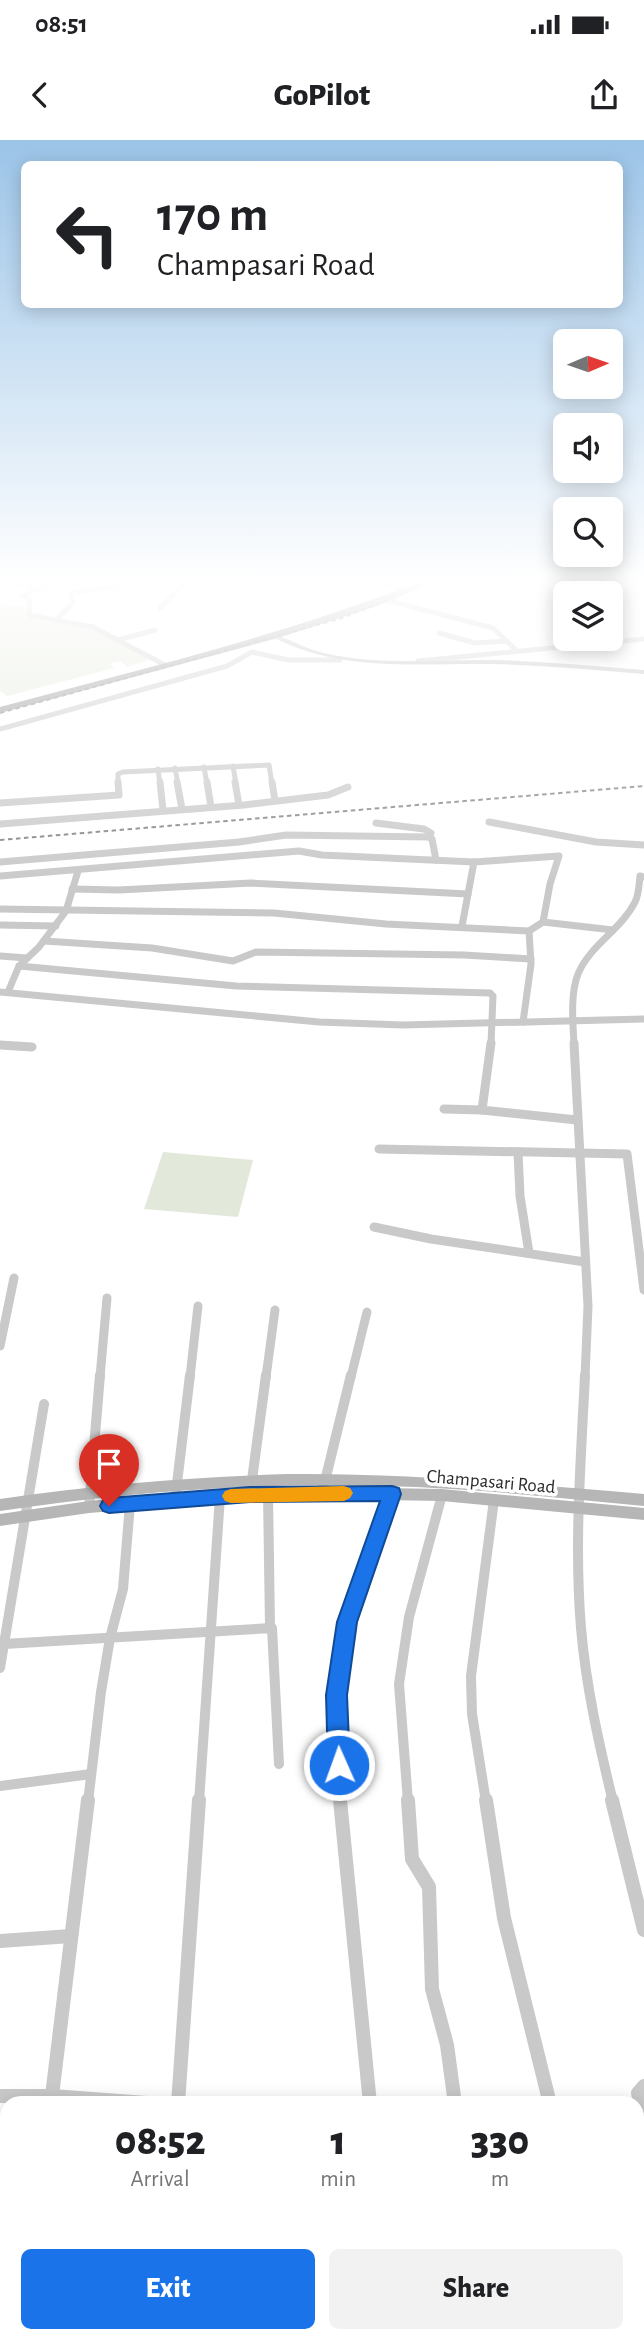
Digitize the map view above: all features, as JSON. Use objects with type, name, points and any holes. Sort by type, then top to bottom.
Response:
[{"type":"highway","points":[[0,710],[107,681]]},
{"type":"main road","name":"Champasari Road","points":[[0,1505],[27,1508],[89,1500],[251,1488],[441,1482],[644,1514]]},
{"type":"main road","name":"Champasari Road","points":[[89,1500],[130,1504],[176,1493],[220,1497],[251,1488],[268,1494],[323,1486],[392,1494],[494,1500],[644,1500]]},
{"type":"main road","name":"Champasari Road","points":[[0,1520],[27,1508]]},
{"type":"street","points":[[0,729],[174,681]]},
{"type":"street","points":[[125,812],[119,794],[120,773],[158,769],[269,765],[275,801]]},
{"type":"street","points":[[233,766],[239,805]]},
{"type":"street","points":[[204,767],[211,807]]},
{"type":"street","points":[[175,768],[182,809]]},
{"type":"street","points":[[158,769],[163,810]]},
{"type":"street","points":[[0,824],[239,805],[328,795],[348,787]]},
{"type":"street","points":[[0,803],[119,794]]},
{"type":"street","points":[[489,822],[597,842],[644,845]]},
{"type":"street","points":[[376,823],[425,829],[432,833],[429,837]]},
{"type":"street","points":[[0,862],[239,842],[270,835],[341,834],[429,837],[432,839],[436,860]]},
{"type":"street","points":[[0,876],[78,871],[130,863],[299,851],[322,855],[474,862],[559,856],[550,884],[543,922]]},
{"type":"street","points":[[462,926],[474,862]]},
{"type":"street","points":[[78,871],[66,911],[44,941],[19,966],[4,992],[307,1021],[403,1025],[644,1019]]},
{"type":"street","points":[[644,877],[640,876],[636,901],[613,930],[592,950],[577,976],[573,1020],[588,1306],[580,1502],[581,1627],[594,1725],[644,1930]]},
{"type":"street","points":[[72,889],[119,890],[251,883],[468,894]]},
{"type":"street","points":[[0,909],[274,914],[386,924],[529,931],[543,922],[613,930]]},
{"type":"street","points":[[0,925],[56,926]]},
{"type":"street","points":[[523,1022],[531,959],[529,931]]},
{"type":"street","points":[[44,941],[152,948],[233,961],[256,952],[464,955],[531,959]]},
{"type":"street","points":[[0,956],[27,958]]},
{"type":"street","points":[[19,966],[236,986],[491,993],[494,1023],[482,1110]]},
{"type":"street","points":[[0,1045],[32,1047]]},
{"type":"street","points":[[444,1109],[482,1110],[577,1120]]},
{"type":"street","points":[[379,1149],[627,1154],[644,1290]]},
{"type":"street","points":[[518,1152],[520,1196],[529,1253]]},
{"type":"street","points":[[374,1227],[431,1239],[586,1262]]},
{"type":"street","points":[[0,1346],[4,1308],[14,1279]]},
{"type":"street","points":[[89,1500],[107,1298]]},
{"type":"street","points":[[176,1493],[198,1306]]},
{"type":"street","points":[[251,1488],[275,1310]]},
{"type":"street","points":[[323,1486],[367,1312]]},
{"type":"street","points":[[0,1668],[44,1404]]},
{"type":"street","points":[[268,1494],[270,1627],[274,1630],[279,1764]]},
{"type":"street","points":[[369,2096],[340,1812],[336,1695],[347,1622],[392,1494]]},
{"type":"street","points":[[442,1495],[409,1617],[399,1684],[412,1859],[429,1887],[432,1989],[447,2045],[454,2096]]},
{"type":"street","points":[[179,2096],[220,1497]]},
{"type":"street","points":[[494,1500],[471,1676],[472,1714],[504,1918],[548,2096]]},
{"type":"street","points":[[52,2096],[110,1638],[124,1589],[130,1504]]},
{"type":"street","points":[[4,1644],[270,1627]]},
{"type":"street","points":[[0,1786],[91,1774]]},
{"type":"street","points":[[0,1941],[71,1936]]},
{"type":"green space","points":[[0,681],[65,681],[7,696],[0,691]]},
{"type":"green space","points":[[163,1152],[253,1160],[238,1217],[144,1209]]},
{"type":"railway","points":[[0,713],[116,681]]},
{"type":"railway","points":[[0,840],[644,786]]},
{"type":"slow traffic","points":[[231,1496],[344,1493]]},
{"type":"route","points":[[109,1506],[250,1495],[392,1494],[347,1622],[336,1695],[339,1765]]}]
